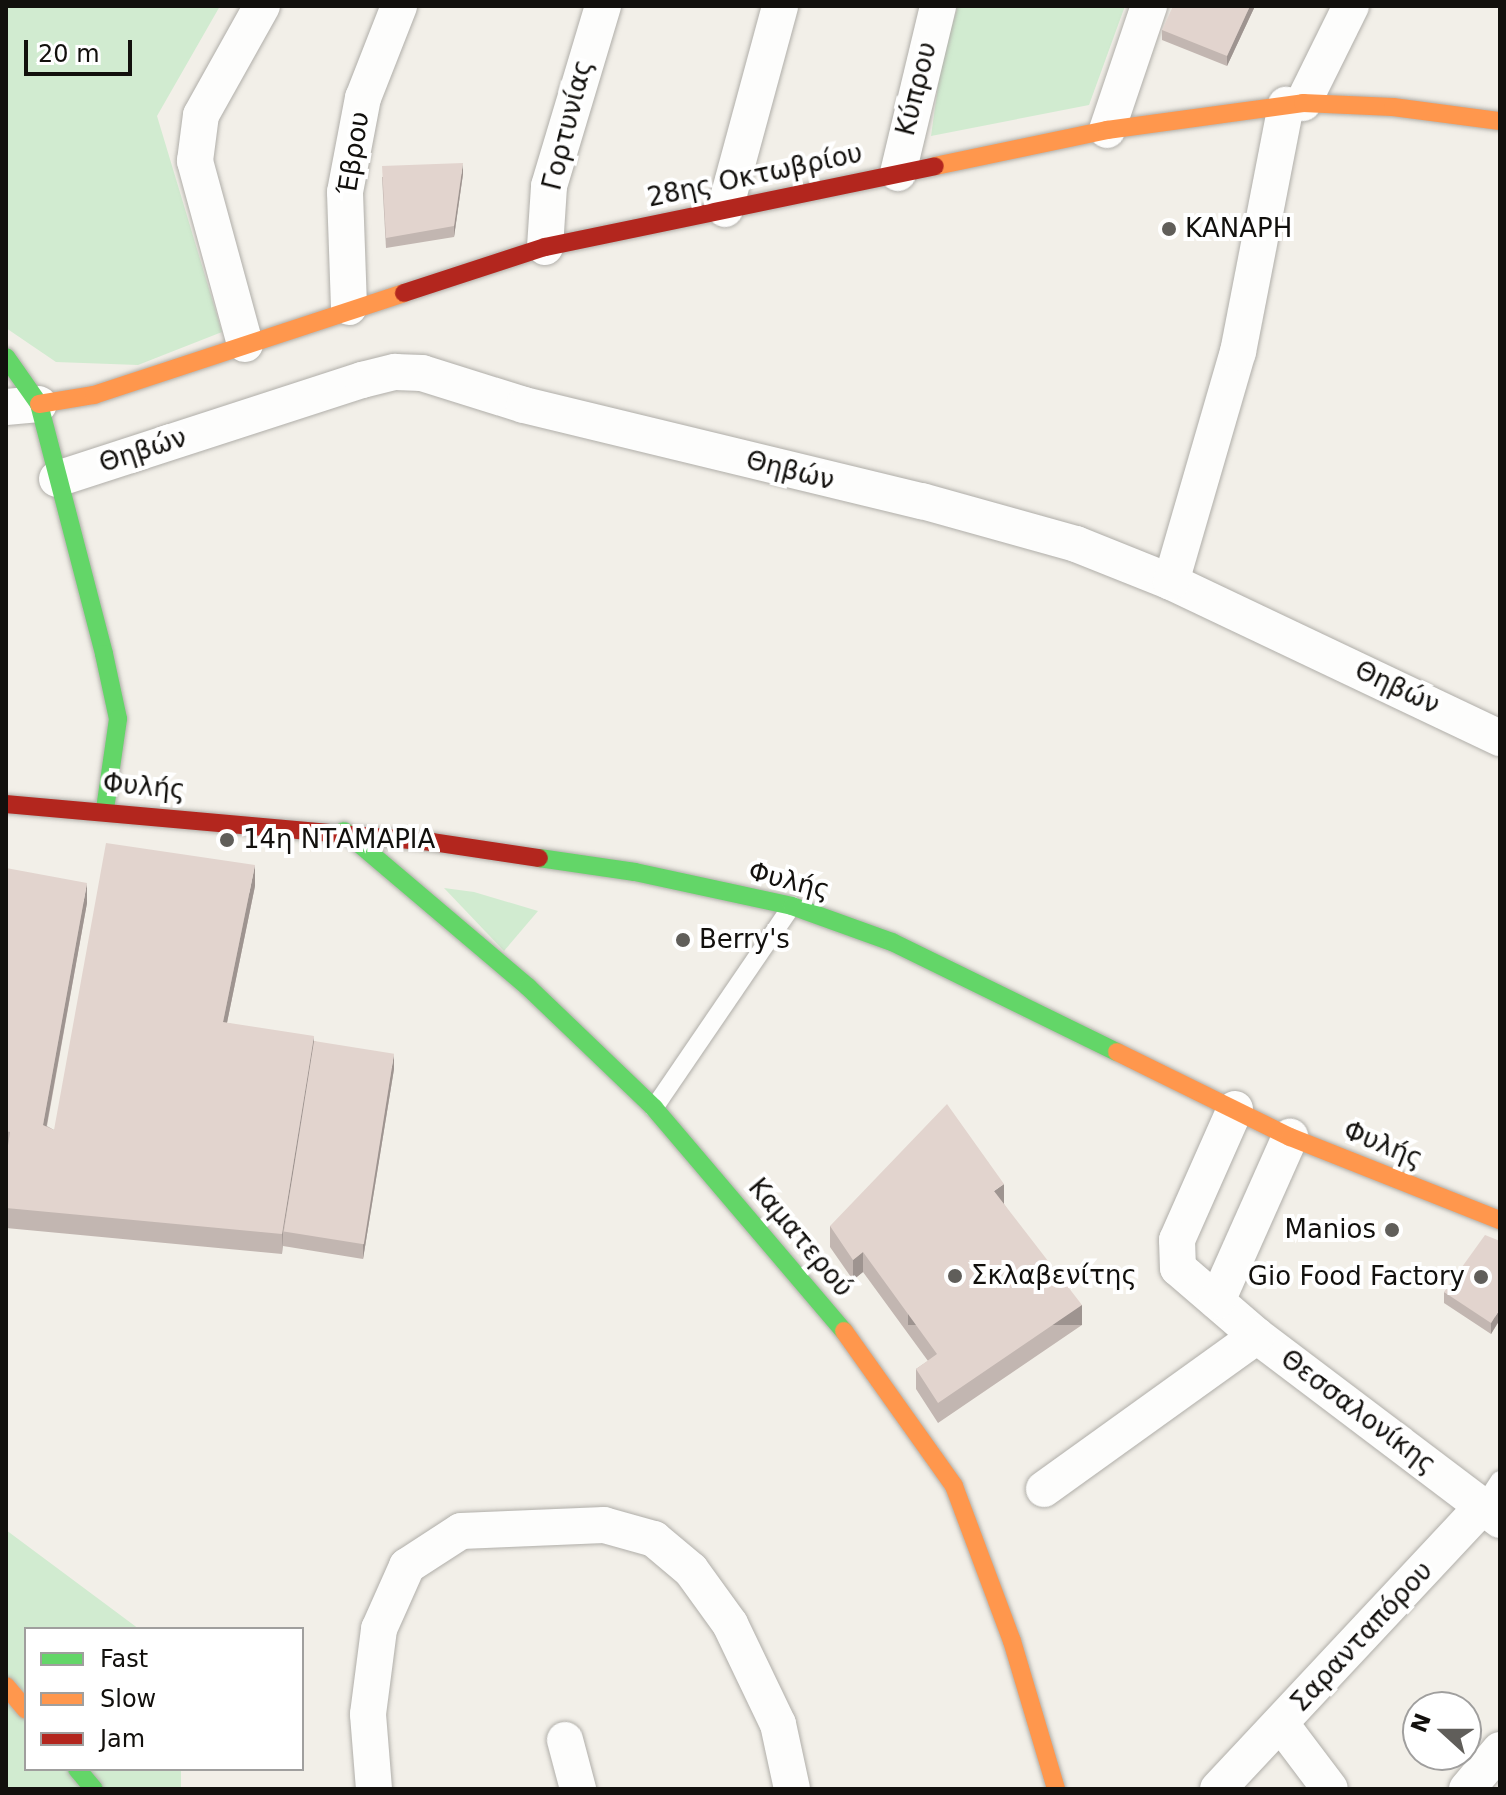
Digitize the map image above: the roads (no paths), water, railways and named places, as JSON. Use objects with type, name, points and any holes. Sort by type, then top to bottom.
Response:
[{"type":"street","points":[[245,344],[195,161],[201,115],[262,6]]},
{"type":"street","name":"Έβρου","points":[[349,307],[345,192],[363,98],[399,6]]},
{"type":"street","name":"Γορτυνίας","points":[[545,247],[549,186],[603,6]]},
{"type":"street","points":[[725,209],[780,6]]},
{"type":"street","name":"Κύπρου","points":[[898,173],[938,6]]},
{"type":"street","points":[[1107,130],[1149,6]]},
{"type":"street","points":[[1171,582],[1238,352],[1294,104],[1351,6]]},
{"type":"street","name":"28ης Οκτωβρίου","points":[[22,406],[94,395],[349,307],[545,247],[1107,130],[1294,104],[1495,111]]},
{"type":"street","points":[[6,357],[22,406],[57,479],[118,719],[105,809]]},
{"type":"street","name":"Θηβών","points":[[57,479],[362,380],[395,372],[422,373],[524,405],[922,501],[1076,544],[1171,582],[1500,738]]},
{"type":"street","name":"Φυλής","points":[[6,804],[105,809],[344,831],[635,872],[792,906],[892,942],[1290,1137],[1500,1220]]},
{"type":"street","name":"Καματερού","points":[[344,831],[528,987],[654,1108],[853,1341],[954,1486],[1012,1641],[1056,1789]]},
{"type":"street","name":"Θεσσαλονίκης","points":[[1235,1109],[1174,1249],[1178,1268],[1257,1336],[1494,1502]]},
{"type":"street","points":[[1217,1301],[1290,1137]]},
{"type":"street","points":[[1044,1489],[1257,1336]]},
{"type":"street","name":"Σαρανταπόρου","points":[[1218,1789],[1494,1502]]},
{"type":"street","points":[[374,1789],[368,1714],[379,1629],[407,1566],[461,1531],[604,1525],[654,1539],[691,1570],[730,1624],[778,1724],[792,1789]]},
{"type":"street","points":[[6,1686],[24,1708]]},
{"type":"street","points":[[1281,1724],[1330,1789]]},
{"type":"street","points":[[565,1740],[578,1789]]},
{"type":"street","points":[[1467,1789],[1500,1750]]},
{"type":"street","points":[[79,1771],[94,1789]]},
{"type":"lane","points":[[654,1108],[792,906]]},
{"type":"place","name":"ΚΑΝΑΡΗ","points":[[1169,229]]},
{"type":"place","name":"14η ΝΤΑΜΑΡΙΑ","points":[[227,840]]},
{"type":"place","name":"Berry's","points":[[683,940]]},
{"type":"place","name":"Manios","points":[[1392,1230]]},
{"type":"place","name":"Σκλαβενίτης","points":[[955,1276]]},
{"type":"place","name":"Gio Food Factory","points":[[1481,1277]]}]
